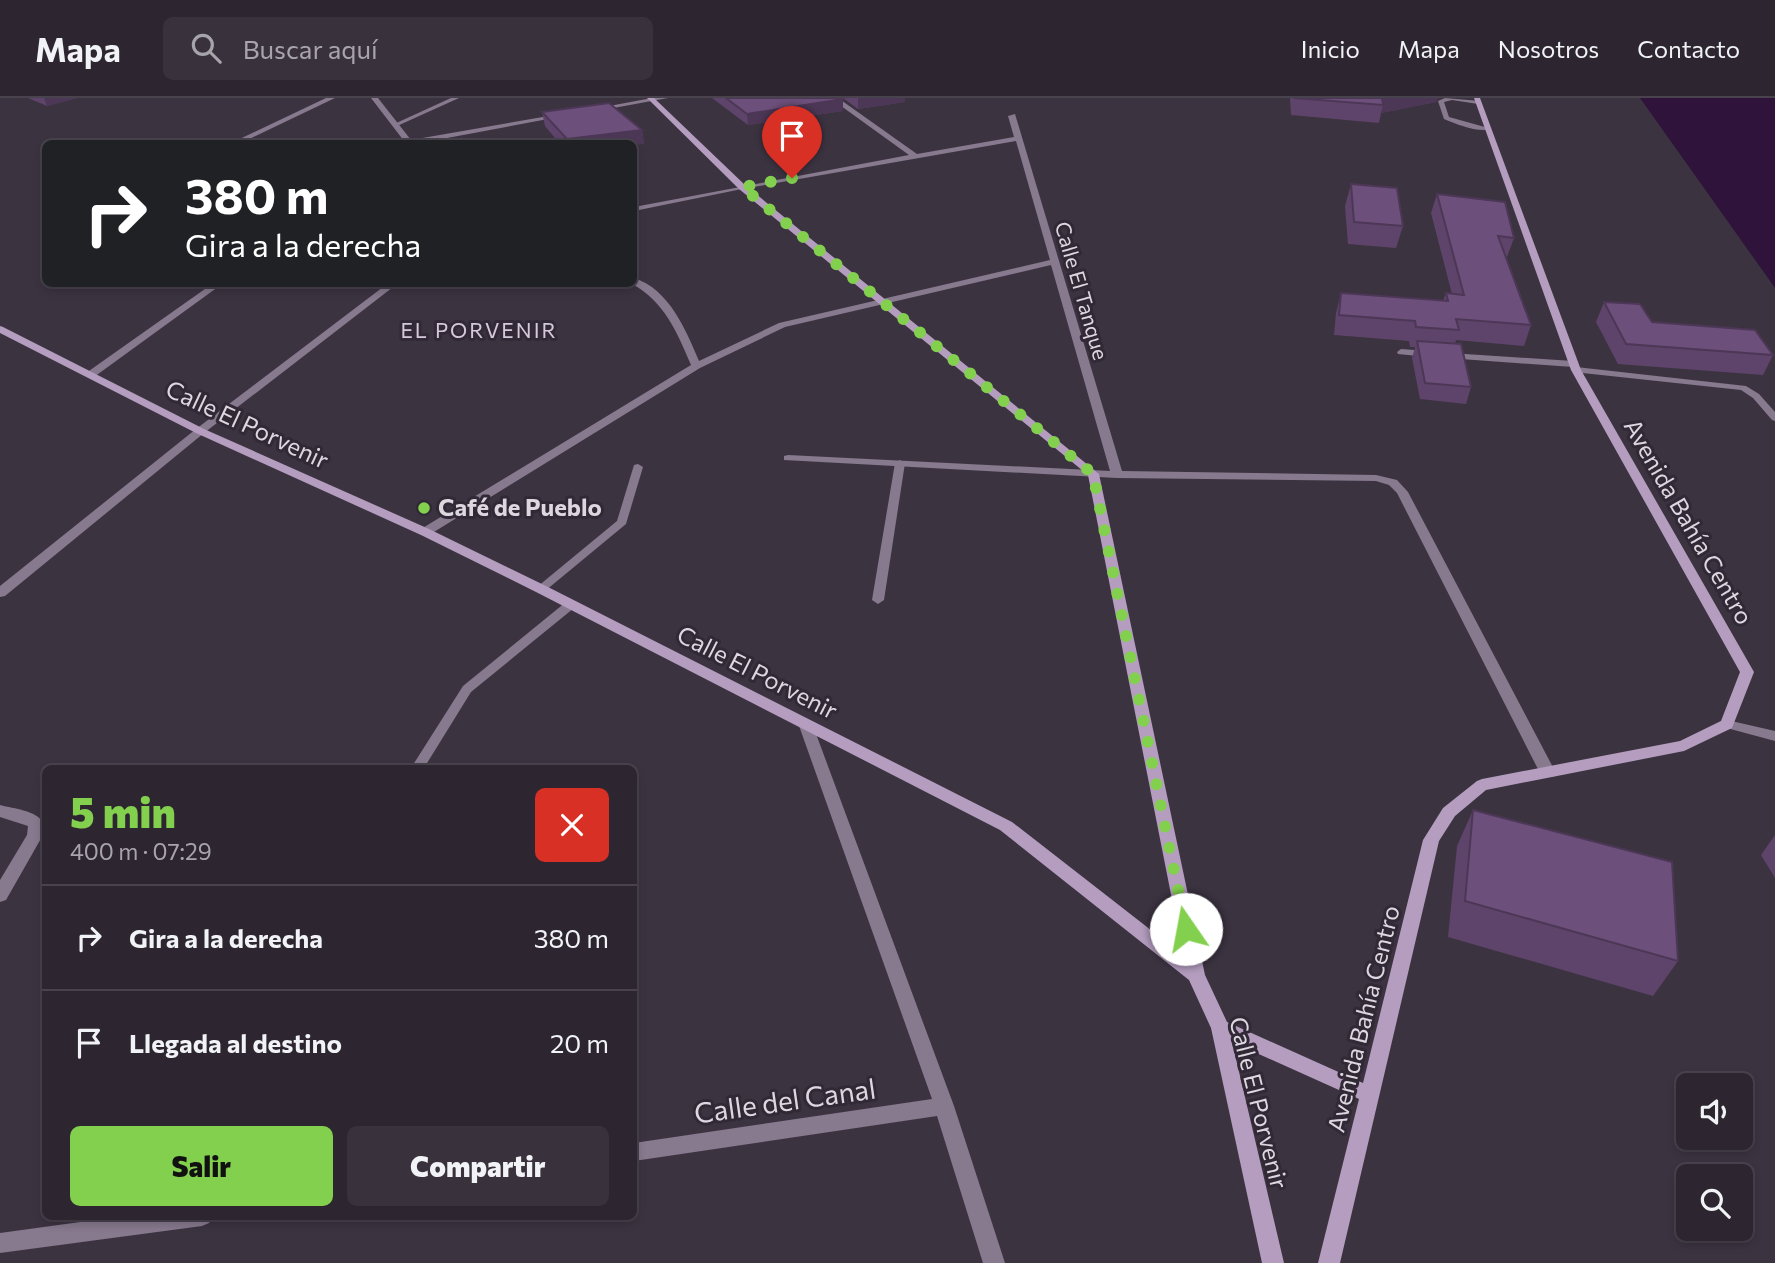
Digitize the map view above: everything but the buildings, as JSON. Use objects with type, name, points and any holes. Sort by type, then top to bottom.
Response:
[{"type":"main road","points":[[656,99],[742,187],[1093,474],[1196,975]]},
{"type":"main road","name":"Avenida Bahía Centro","points":[[1329,1263],[1431,840],[1449,811],[1482,785],[1684,746],[1727,724],[1747,672],[1575,367],[1477,100]]},
{"type":"main road","name":"Calle El Porvenir","points":[[0,329],[200,431],[425,532],[541,589],[1006,826],[1196,975],[1220,1028],[1273,1263]]},
{"type":"main road","points":[[1220,1028],[1370,1094]]},
{"type":"street","points":[[241,140],[332,98]]},
{"type":"street","points":[[374,98],[408,140]]},
{"type":"street","points":[[833,98],[916,157]]},
{"type":"street","points":[[585,111],[656,99]]},
{"type":"street","points":[[427,140],[571,114]]},
{"type":"street","name":"Calle El Tanque","points":[[1012,116],[1117,475]]},
{"type":"street","points":[[637,208],[1019,138]]},
{"type":"street","points":[[425,532],[696,366],[782,325],[1054,262]]},
{"type":"street","points":[[637,282],[650,288],[658,296],[681,329],[696,366]]},
{"type":"street","points":[[90,375],[213,287]]},
{"type":"street","points":[[0,593],[200,431],[387,287]]},
{"type":"street","points":[[788,458],[1117,475],[1376,478],[1393,482],[1408,505],[1548,773]]},
{"type":"street","points":[[805,723],[944,1106],[994,1263]]},
{"type":"street","points":[[0,811],[25,817],[36,823],[35,835],[0,895]]},
{"type":"street","name":"Calle del Canal","points":[[637,1152],[944,1106]]},
{"type":"street","points":[[0,1243],[172,1220]]},
{"type":"lane","points":[[395,125],[456,98]]},
{"type":"lane","points":[[1477,100],[1451,98],[1441,101],[1446,118],[1489,129]]},
{"type":"lane","points":[[1401,352],[1575,367],[1743,388],[1756,396],[1775,418]]},
{"type":"lane","points":[[878,600],[900,463]]},
{"type":"lane","points":[[541,589],[622,522],[627,509],[628,490],[638,467]]},
{"type":"lane","points":[[419,765],[467,689],[570,605]]},
{"type":"lane","points":[[1727,724],[1775,736]]},
{"type":"shaded area","points":[[1640,98],[1775,98],[1775,288]]},
{"type":"place","name":"Café de Pueblo","points":[[424,508]]},
{"type":"district","name":"EL PORVENIR","points":[[479,331]]},
{"type":"route","points":[[792,178],[742,187],[1093,474],[1186,929]]}]
